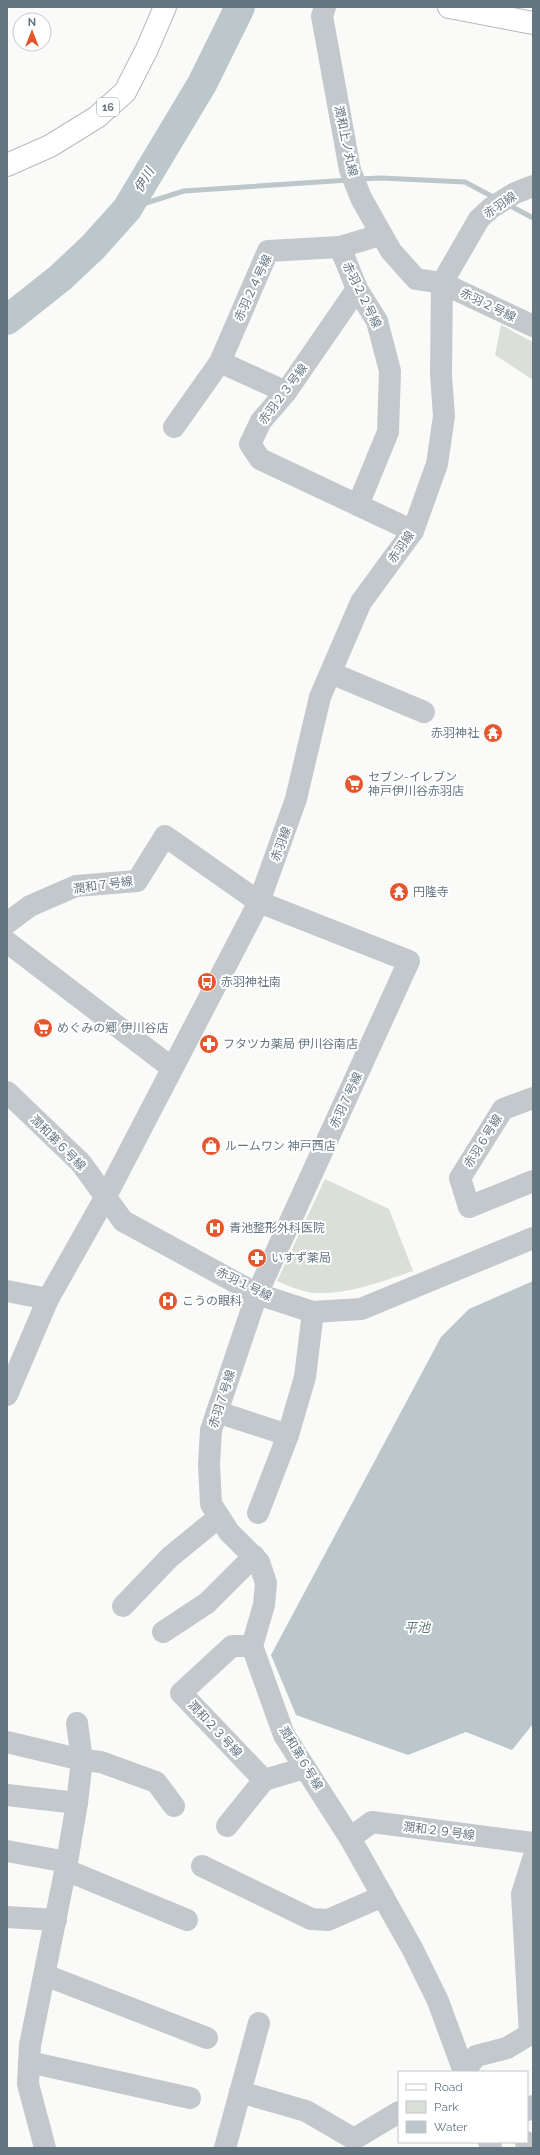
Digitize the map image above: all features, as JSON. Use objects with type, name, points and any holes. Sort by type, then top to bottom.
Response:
[{"type":"main road","name":"16","points":[[7,166],[50,146],[97,117],[125,92],[147,49],[165,7]]},
{"type":"main road","points":[[449,7],[533,23]]},
{"type":"street","name":"潤和上ノ丸線","points":[[325,7],[322,16],[350,170],[361,198],[380,235],[391,251],[416,279],[442,283]]},
{"type":"street","name":"赤羽線","points":[[48,1300],[105,1198],[258,902],[296,800],[320,697],[361,602],[413,531],[437,464],[444,416],[441,375],[442,283],[479,219],[502,202],[533,186]]},
{"type":"street","name":"赤羽２４号線","points":[[220,362],[268,251],[340,247],[380,235]]},
{"type":"street","name":"赤羽２２号線","points":[[340,247],[357,289],[377,321],[390,371],[388,432],[358,505]]},
{"type":"street","name":"赤羽２号線","points":[[442,283],[533,326]]},
{"type":"street","name":"赤羽２３号線","points":[[357,289],[286,392],[261,421],[250,444],[260,459],[413,531]]},
{"type":"street","points":[[174,427],[220,362],[286,392]]},
{"type":"street","points":[[331,674],[424,712]]},
{"type":"street","name":"潤和７号線","points":[[7,923],[30,906],[76,886],[137,881],[165,836],[258,902]]},
{"type":"street","name":"赤羽７号線","points":[[219,1516],[211,1504],[209,1464],[210,1435],[216,1412],[257,1294],[409,961],[258,902]]},
{"type":"street","points":[[7,942],[172,1068]]},
{"type":"street","name":"潤和第６号線","points":[[7,1092],[81,1163],[105,1198]]},
{"type":"street","name":"赤羽６号線","points":[[533,1098],[503,1109],[460,1178],[469,1207],[533,1180]]},
{"type":"street","name":"赤羽１号線","points":[[105,1198],[123,1221],[257,1294],[312,1312],[361,1309],[533,1238]]},
{"type":"street","points":[[7,1291],[48,1300],[7,1396]]},
{"type":"street","points":[[258,1513],[288,1435],[305,1377],[312,1312]]},
{"type":"street","points":[[216,1412],[288,1435]]},
{"type":"street","points":[[123,1606],[170,1557],[219,1516],[229,1532],[259,1562],[266,1583],[264,1605],[252,1646]]},
{"type":"street","points":[[162,1632],[207,1603],[254,1556]]},
{"type":"street","name":"潤和２３号線","points":[[252,1646],[232,1646],[181,1693],[264,1780]]},
{"type":"street","name":"潤和第６号線","points":[[252,1646],[284,1735],[350,1838],[413,1950],[438,2001],[464,2071]]},
{"type":"street","points":[[45,2148],[28,2084],[30,2045],[56,1920],[77,1803],[82,1760],[77,1723]]},
{"type":"street","points":[[7,1742],[82,1760],[101,1762],[156,1782],[174,1806]]},
{"type":"street","points":[[227,1826],[264,1780],[305,1768]]},
{"type":"street","points":[[7,1795],[77,1803]]},
{"type":"street","name":"潤和２９号線","points":[[350,1838],[372,1822],[533,1844]]},
{"type":"street","points":[[7,1851],[66,1866],[187,1920]]},
{"type":"street","points":[[465,2071],[476,2056],[507,2048],[530,2034],[527,1893],[533,1858]]},
{"type":"street","points":[[202,1866],[311,1919],[328,1920],[383,1896]]},
{"type":"street","points":[[7,1917],[56,1920]]},
{"type":"street","points":[[45,1975],[207,2038]]},
{"type":"street","points":[[225,2148],[259,2023]]},
{"type":"street","points":[[29,2062],[190,2098]]},
{"type":"street","points":[[240,2092],[306,2111],[354,2139],[398,2113]]},
{"type":"green space","points":[[501,325],[533,342],[533,380],[495,355]]},
{"type":"green space","points":[[325,1179],[389,1209],[413,1271],[378,1283],[330,1293],[307,1292],[277,1281]]},
{"type":"water","name":"平池","points":[[533,1281],[533,1724],[512,1750],[466,1732],[408,1755],[296,1715],[271,1655],[441,1337],[469,1309]]},
{"type":"waterway","name":"伊川","points":[[7,320],[60,278],[93,247],[127,209],[202,84],[240,7]]},
{"type":"waterway","points":[[359,179],[381,178],[465,182],[497,199]]},
{"type":"waterway","points":[[127,209],[184,191],[349,180]]},
{"type":"waterway","points":[[507,204],[533,218]]},
{"type":"place","name":"赤羽神社","points":[[493,733]]},
{"type":"place","name":"セブン-イレブン 神戸伊川谷赤羽店","points":[[354,784]]},
{"type":"place","name":"円隆寺","points":[[399,892]]},
{"type":"place","name":"赤羽神社南","points":[[207,982]]},
{"type":"place","name":"めぐみの郷 伊川谷店","points":[[43,1028]]},
{"type":"place","name":"フタツカ薬局 伊川谷南店","points":[[209,1044]]},
{"type":"place","name":"ルームワン 神戸西店","points":[[211,1146]]},
{"type":"place","name":"青池整形外科医院","points":[[215,1228]]},
{"type":"place","name":"いすず薬局","points":[[257,1258]]},
{"type":"place","name":"こうの眼科","points":[[168,1301]]}]
